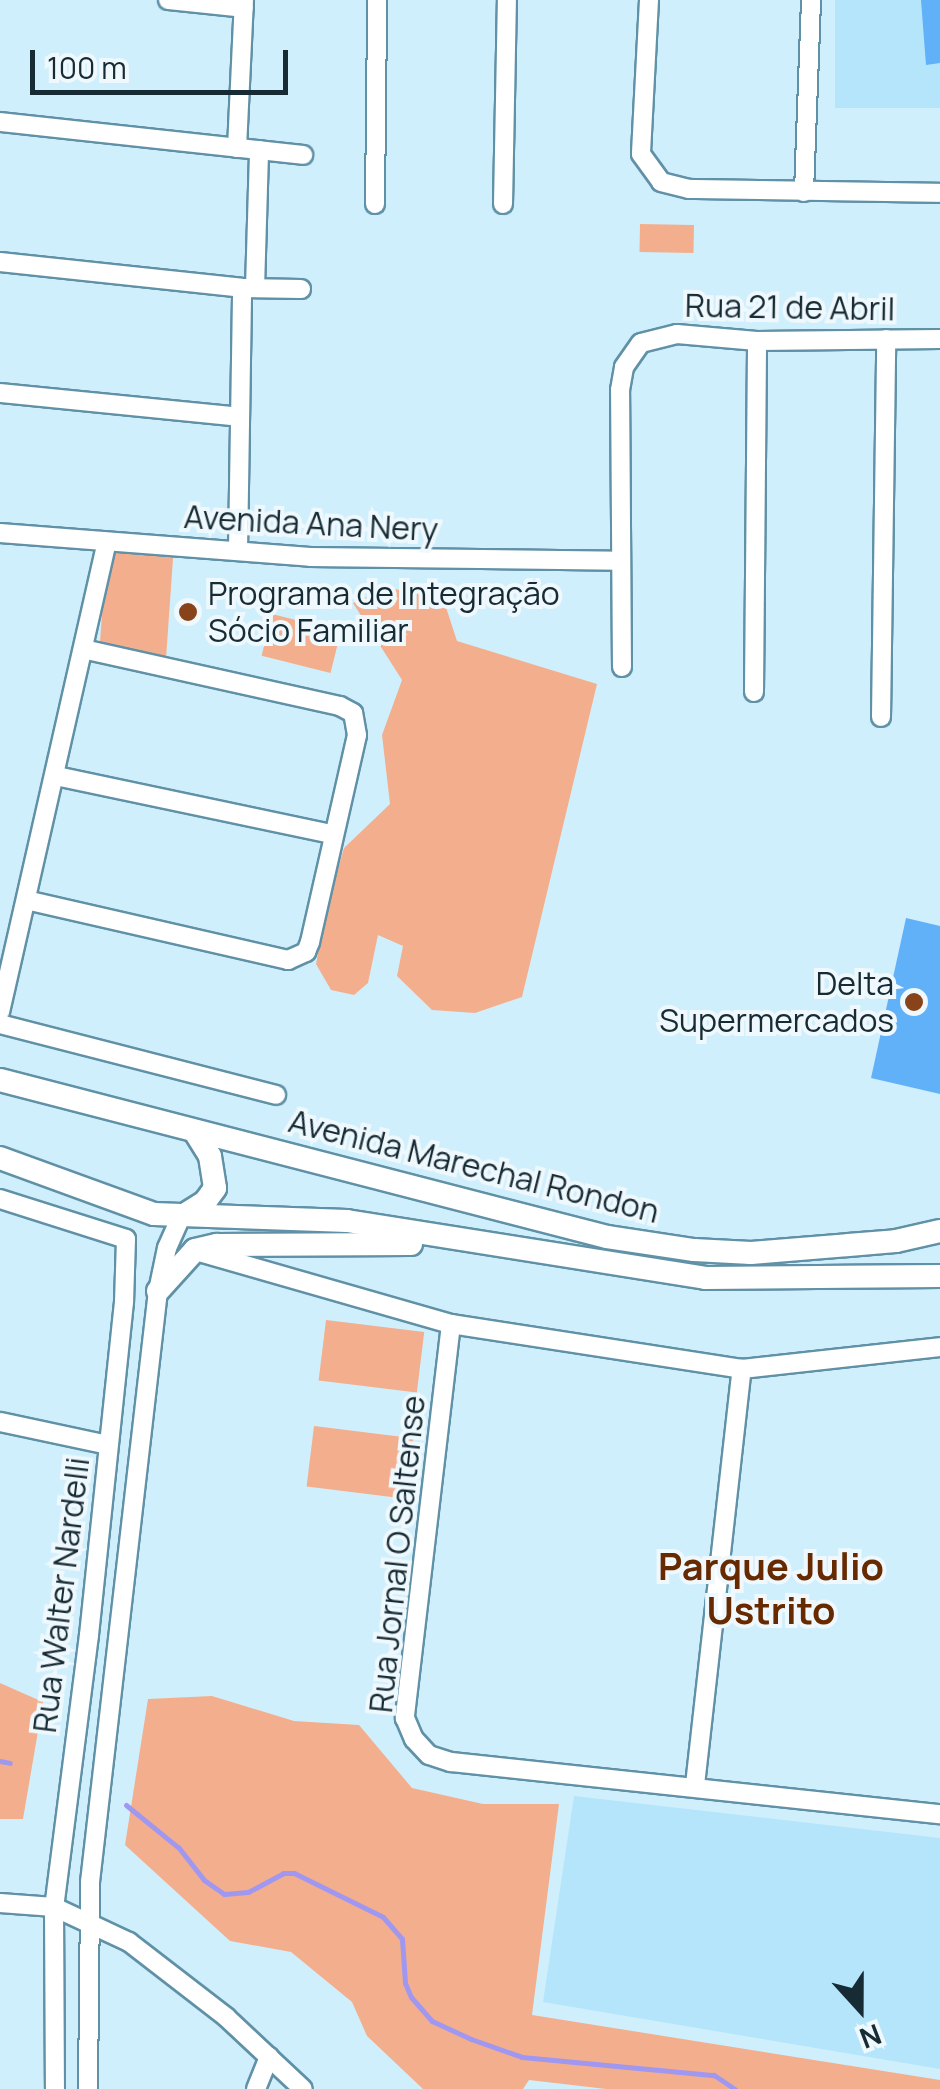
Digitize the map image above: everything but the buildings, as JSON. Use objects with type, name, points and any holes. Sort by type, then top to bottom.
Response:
[{"type":"main road","name":"Avenida Marechal Rondon","points":[[0,1080],[607,1237],[694,1250],[824,1249],[940,1232]]},
{"type":"main road","points":[[180,1216],[205,1202],[214,1188],[210,1156],[195,1132]]},
{"type":"main road","name":"Avenida Marechal Rondon","points":[[0,1158],[136,1208],[180,1216],[347,1222],[498,1246],[528,1247],[705,1278],[940,1276]]},
{"type":"main road","points":[[158,1291],[196,1250],[293,1243],[498,1246]]},
{"type":"street","points":[[168,0],[244,4],[237,148]]},
{"type":"street","points":[[375,204],[377,0]]},
{"type":"street","points":[[503,204],[506,0]]},
{"type":"street","points":[[648,0],[640,154],[651,174],[671,186],[690,189],[940,193]]},
{"type":"street","points":[[804,192],[810,0]]},
{"type":"street","points":[[0,122],[304,155]]},
{"type":"street","points":[[238,551],[240,418],[259,150]]},
{"type":"street","points":[[0,262],[249,288],[301,288]]},
{"type":"street","name":"Rua 21 de Abril","points":[[620,561],[620,390],[624,366],[640,342],[676,334],[757,341],[940,339]]},
{"type":"street","points":[[882,716],[886,340]]},
{"type":"street","points":[[754,692],[757,341]]},
{"type":"street","points":[[0,393],[240,418]]},
{"type":"street","name":"Avenida Ana Nery","points":[[0,532],[328,557],[620,561]]},
{"type":"street","points":[[0,1012],[107,542]]},
{"type":"street","points":[[620,561],[622,668]]},
{"type":"street","points":[[26,900],[288,960],[306,952],[310,942],[357,735],[352,713],[340,706],[83,649]]},
{"type":"street","points":[[56,776],[332,834]]},
{"type":"street","points":[[0,1024],[276,1094]]},
{"type":"street","name":"Rua Walter Nardelli","points":[[0,1199],[126,1238],[108,1445],[54,1907],[55,2089]]},
{"type":"street","name":"Rua Walter Nardelli","points":[[88,2089],[87,1923],[158,1291],[167,1248],[180,1216]]},
{"type":"street","points":[[196,1250],[450,1324],[742,1369],[940,1347]]},
{"type":"street","name":"Rua Jornal O Saltense","points":[[450,1324],[405,1718],[414,1739],[429,1755],[451,1762],[695,1784],[940,1814]]},
{"type":"street","points":[[695,1784],[742,1369]]},
{"type":"street","points":[[0,1422],[108,1445]]},
{"type":"street","points":[[0,1903],[54,1907],[152,1958],[303,2089]]},
{"type":"street","points":[[256,2089],[270,2057]]},
{"type":"shaded area","points":[[835,0],[940,0],[940,108],[835,108]]},
{"type":"shaded area","points":[[640,224],[694,225],[694,253],[640,252]]},
{"type":"shaded area","points":[[107,542],[174,547],[166,656],[99,652]]},
{"type":"shaded area","points":[[389,588],[443,598],[457,641],[597,684],[522,997],[475,1013],[432,1010],[397,976],[403,946],[378,935],[368,983],[354,995],[331,990],[316,964],[344,848],[390,804],[382,735],[402,680],[353,603]]},
{"type":"shaded area","points":[[272,614],[341,631],[330,673],[262,656]]},
{"type":"shaded area","points":[[326,1320],[424,1332],[417,1393],[319,1381]]},
{"type":"shaded area","points":[[314,1426],[413,1438],[406,1499],[307,1487]]},
{"type":"shaded area","points":[[0,1683],[43,1702],[23,1819],[0,1819]]},
{"type":"shaded area","points":[[212,1696],[294,1721],[359,1725],[412,1788],[483,1804],[559,1804],[532,2015],[940,2080],[940,2089],[606,2089],[529,2080],[523,2089],[423,2089],[367,2036],[352,2002],[291,1952],[230,1941],[125,1845],[148,1699]]},
{"type":"shaded area","points":[[574,1796],[940,1838],[940,2069],[543,2002]]},
{"type":"waterway","points":[[0,1761],[10,1763]]},
{"type":"waterway","points":[[126,1805],[179,1848],[204,1880],[224,1894],[248,1892],[283,1873],[294,1873],[383,1917],[402,1939],[405,1983],[411,1997],[432,2021],[522,2057],[714,2075],[735,2089]]},
{"type":"place","name":"Programa de Integração Sócio Familiar","points":[[188,612]]},
{"type":"place","name":"Delta Supermercados","points":[[914,1002]]},
{"type":"district","name":"Parque Julio Ustrito","points":[[771,1588]]}]
